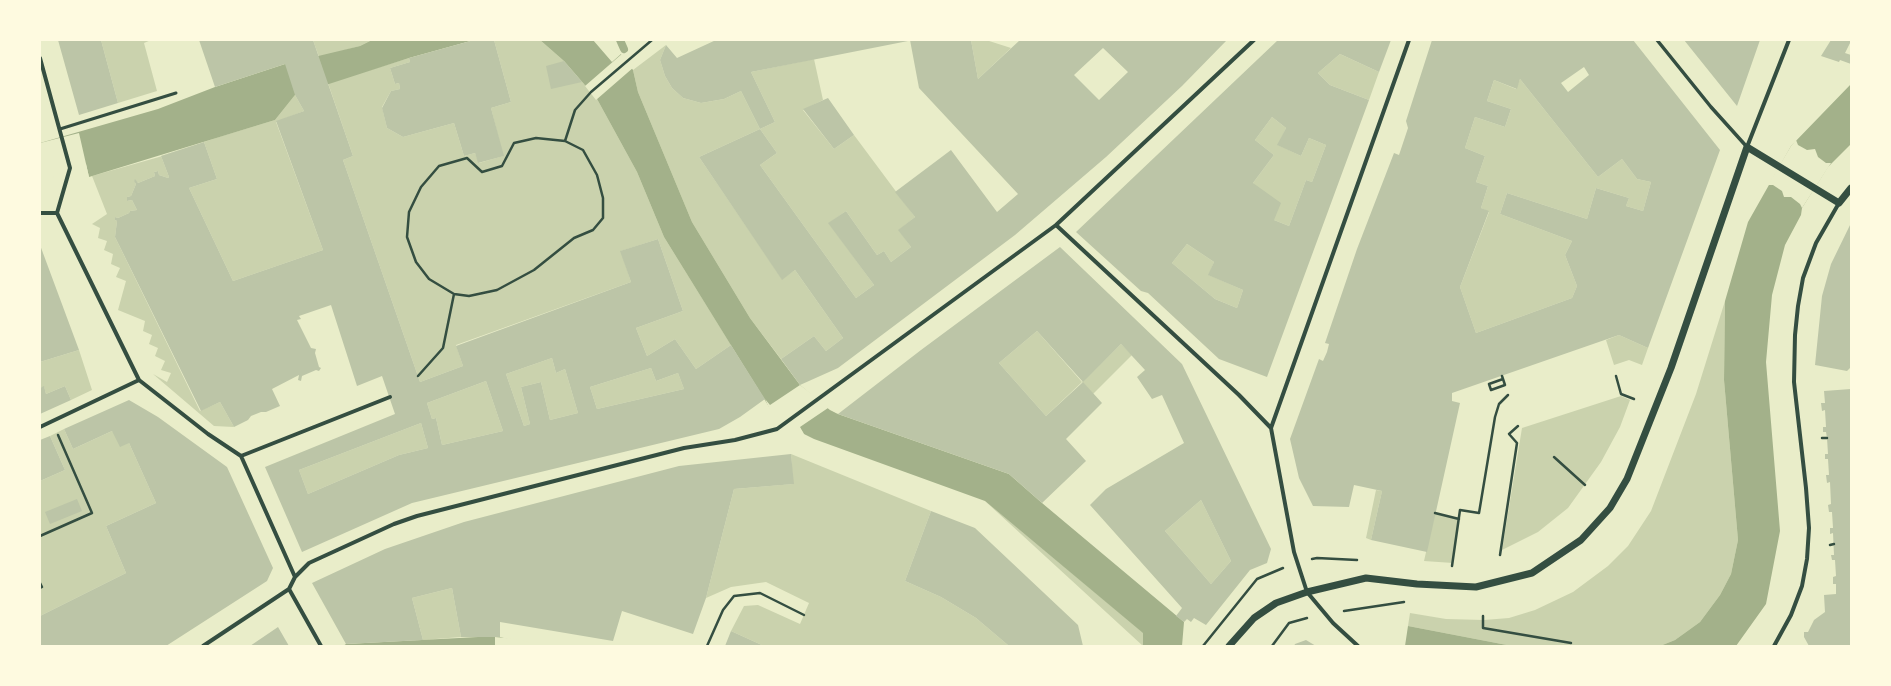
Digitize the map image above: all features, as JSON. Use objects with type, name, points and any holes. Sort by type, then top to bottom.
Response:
[{"type":"street","points":[[203,646],[289,589],[295,577],[308,563],[394,524],[417,516],[684,448],[735,440],[777,429],[1056,225],[1254,40]]},
{"type":"street","points":[[1358,646],[1334,623],[1307,592],[1294,552],[1271,428],[1409,40]]},
{"type":"street","points":[[1657,40],[1711,108],[1747,147],[1839,203]]},
{"type":"street","points":[[1229,646],[1254,618],[1276,603],[1307,592],[1366,578],[1417,584],[1476,587],[1532,573],[1580,540],[1610,508],[1627,479],[1671,368],[1747,147],[1789,40]]},
{"type":"street","points":[[40,58],[70,168],[57,213],[139,380],[208,434],[241,456],[295,577]]},
{"type":"street","points":[[1774,646],[1791,615],[1802,586],[1807,559],[1807,502],[1794,382],[1795,335],[1798,306],[1804,278],[1816,243],[1839,203],[1851,188]]},
{"type":"street","points":[[40,213],[57,213]]},
{"type":"street","points":[[1056,225],[1239,395],[1271,428]]},
{"type":"street","points":[[40,428],[139,380]]},
{"type":"street","points":[[241,456],[390,397]]},
{"type":"street","points":[[289,589],[321,646]]},
{"type":"lane","points":[[60,129],[176,93]]},
{"type":"path","points":[[565,141],[575,110],[591,92],[652,40]]},
{"type":"path","points":[[536,138],[565,141],[583,150],[597,174],[603,198],[603,218],[593,230],[574,238],[534,270],[497,290],[469,296],[454,294],[429,279],[416,262],[407,237],[409,212],[421,187],[439,166],[467,158],[482,172],[502,166],[514,143],[536,138]]},
{"type":"path","points":[[418,376],[442,348],[454,294]]},
{"type":"path","points":[[1616,376],[1621,394],[1634,399]]},
{"type":"path","points":[[1502,378],[1505,385],[1491,390],[1489,384],[1502,378]]},
{"type":"path","points":[[1452,566],[1460,510],[1479,513],[1495,417],[1499,404],[1508,395]]},
{"type":"path","points":[[40,536],[92,513],[52,422]]},
{"type":"path","points":[[1500,555],[1517,443],[1508,434],[1518,426]]},
{"type":"path","points":[[1822,438],[1827,438]]},
{"type":"path","points":[[1554,457],[1585,484]]},
{"type":"path","points":[[1435,513],[1459,519]]},
{"type":"path","points":[[40,583],[42,587],[40,588]]},
{"type":"path","points":[[707,646],[723,610],[734,596],[760,593],[804,615]]},
{"type":"path","points":[[1483,616],[1483,628],[1571,643]]},
{"type":"shaded area","points":[[101,40],[151,40],[144,43],[157,91],[118,103]]},
{"type":"shaded area","points":[[313,40],[372,40],[360,46],[319,57]]},
{"type":"shaded area","points":[[372,40],[474,40],[409,58],[295,95],[275,120],[89,177],[86,164],[56,173],[40,186],[40,143],[158,109],[215,87],[285,64],[360,46]]},
{"type":"shaded area","points":[[494,40],[540,40],[564,61],[597,99],[637,172],[664,237],[731,345],[696,369],[675,339],[647,356],[636,328],[683,311],[658,239],[621,251],[631,282],[456,345],[463,366],[420,382],[343,160],[353,156],[328,83],[409,58],[410,62],[390,68],[395,84],[399,83],[400,89],[391,91],[382,107],[387,128],[403,137],[454,123],[464,156],[475,153],[479,163],[503,156],[491,108],[511,102]]},
{"type":"shaded area","points":[[540,40],[593,40],[612,62],[621,54],[633,70],[638,92],[692,222],[750,318],[800,385],[830,410],[838,414],[1009,474],[1184,622],[1182,646],[1143,646],[1143,633],[985,501],[814,439],[804,434],[799,427],[771,410],[664,237],[637,172],[597,99],[564,61]]},
{"type":"shaded area","points":[[971,40],[986,40],[1011,48],[978,79]]},
{"type":"shaded area","points":[[666,45],[660,60],[665,76],[672,88],[683,98],[701,103],[724,99],[741,91],[760,129],[699,157],[782,279],[795,270],[843,338],[826,351],[814,336],[781,359],[750,318],[692,222],[638,92],[633,70]]},
{"type":"shaded area","points":[[1340,54],[1379,72],[1369,100],[1330,85],[1318,73]]},
{"type":"shaded area","points":[[814,59],[823,100],[803,110],[834,149],[854,135],[915,217],[899,230],[911,247],[891,262],[884,251],[877,255],[846,211],[829,223],[874,285],[856,298],[760,165],[777,153],[760,129],[775,122],[751,72]]},
{"type":"shaded area","points":[[1520,79],[1598,177],[1622,159],[1637,179],[1651,182],[1643,211],[1626,206],[1629,198],[1596,188],[1587,219],[1507,193],[1500,214],[1572,241],[1565,255],[1577,286],[1572,298],[1476,333],[1460,287],[1489,212],[1481,208],[1488,186],[1476,182],[1485,156],[1465,148],[1475,117],[1505,127],[1511,109],[1487,101],[1494,80],[1516,89]]},
{"type":"shaded area","points":[[1851,84],[1851,144],[1828,167],[1802,208],[1801,215],[1785,245],[1772,295],[1766,362],[1780,531],[1766,604],[1736,646],[1660,646],[1675,640],[1700,622],[1720,595],[1731,574],[1738,540],[1724,380],[1725,301],[1748,222],[1791,146]]},
{"type":"shaded area","points":[[295,95],[304,111],[276,122],[323,250],[233,281],[189,188],[217,179],[204,142],[275,120]]},
{"type":"shaded area","points":[[1272,117],[1286,128],[1278,145],[1301,156],[1309,138],[1326,145],[1312,182],[1306,180],[1289,226],[1274,220],[1253,183],[1274,155],[1255,140]]},
{"type":"shaded area","points":[[161,156],[169,177],[159,175],[158,171],[154,172],[155,176],[138,183],[134,180],[136,184],[131,196],[127,197],[127,201],[132,200],[137,210],[130,211],[129,213],[118,218],[115,217],[115,220],[117,221],[115,237],[200,411],[220,402],[234,427],[214,426],[153,374],[167,382],[171,373],[161,370],[165,361],[155,356],[158,348],[149,344],[152,335],[143,331],[145,321],[118,310],[126,281],[116,277],[120,268],[111,264],[113,254],[104,250],[107,241],[98,238],[100,228],[92,224],[107,214],[92,176]]},
{"type":"shaded area","points":[[1187,244],[1214,262],[1209,275],[1243,290],[1237,308],[1215,299],[1172,263]]},
{"type":"shaded area","points":[[1725,301],[1724,380],[1738,540],[1731,574],[1720,595],[1700,622],[1675,640],[1660,646],[1512,646],[1408,626],[1410,613],[1446,619],[1484,620],[1509,618],[1535,610],[1573,592],[1608,566],[1628,546],[1651,511],[1696,394]]},
{"type":"shaded area","points":[[1037,331],[1082,382],[1046,416],[999,363]]},
{"type":"shaded area","points":[[1619,335],[1648,348],[1642,365],[1629,360],[1614,365],[1606,340]]},
{"type":"shaded area","points":[[1121,344],[1132,355],[1093,394],[1082,382]]},
{"type":"shaded area","points":[[79,350],[92,390],[71,400],[65,386],[46,394],[44,387],[40,388],[40,362]]},
{"type":"shaded area","points":[[552,358],[556,373],[565,369],[578,413],[550,420],[541,382],[521,387],[530,424],[524,426],[506,374]]},
{"type":"shaded area","points":[[651,368],[656,381],[678,373],[684,389],[597,409],[590,387]]},
{"type":"shaded area","points":[[486,381],[503,431],[442,445],[436,418],[432,419],[427,403]]},
{"type":"shaded area","points":[[1621,396],[1630,400],[1620,427],[1601,462],[1568,508],[1538,532],[1502,550],[1522,428]]},
{"type":"shaded area","points":[[421,423],[428,448],[399,455],[308,494],[299,470]]},
{"type":"shaded area","points":[[64,429],[73,449],[112,431],[129,443],[156,503],[106,526],[126,573],[40,616],[40,481],[65,470],[50,436]]},
{"type":"shaded area","points":[[791,454],[931,511],[905,581],[941,597],[976,618],[1009,646],[764,646],[731,631],[744,606],[758,605],[800,624],[809,603],[766,582],[731,587],[706,598],[734,489],[793,484]]},
{"type":"shaded area","points":[[1376,490],[1382,491],[1371,540],[1366,538]]},
{"type":"shaded area","points":[[1201,500],[1231,561],[1211,584],[1165,531]]},
{"type":"shaded area","points":[[985,501],[1144,633],[1143,646]]},
{"type":"shaded area","points":[[1435,513],[1459,519],[1453,563],[1424,561]]},
{"type":"shaded area","points":[[452,588],[461,637],[423,640],[412,598]]},
{"type":"shaded area","points":[[1408,626],[1512,646],[1405,646]]},
{"type":"shaded area","points":[[500,637],[535,646],[343,646],[346,644]]},
{"type":"pier","points":[[623,53],[634,67],[596,100],[585,86]]},
{"type":"pier","points":[[79,133],[89,177],[87,178],[84,166],[57,174],[40,188],[40,143]]},
{"type":"pier","points":[[1796,140],[1798,145],[1807,150],[1815,149],[1818,157],[1826,163],[1831,163],[1802,208],[1800,204],[1791,197],[1784,197],[1782,191],[1773,185],[1768,185]]},
{"type":"pier","points":[[800,385],[838,414],[828,408],[800,427],[804,434],[771,412],[765,399],[770,405]]},
{"type":"pier","points":[[495,637],[516,639],[535,644],[537,646],[495,646]]},
{"type":"building","points":[[58,40],[101,40],[118,103],[79,115]]},
{"type":"building","points":[[199,40],[313,40],[353,156],[343,160],[420,382],[463,366],[456,346],[631,282],[620,251],[658,239],[683,311],[636,328],[647,356],[675,339],[696,369],[731,345],[765,399],[740,417],[719,429],[412,503],[302,552],[265,467],[395,414],[382,376],[357,386],[331,305],[299,316],[301,319],[297,320],[311,348],[316,349],[315,353],[319,367],[321,368],[319,371],[316,370],[302,376],[301,381],[298,380],[299,375],[272,389],[280,406],[251,416],[248,420],[234,427],[220,402],[201,411],[115,237],[117,221],[115,220],[115,217],[118,218],[129,213],[130,211],[137,210],[132,200],[127,201],[127,197],[131,196],[136,184],[134,181],[135,179],[138,183],[155,176],[154,172],[158,171],[159,175],[168,178],[169,177],[161,156],[204,142],[217,179],[189,188],[233,281],[323,250],[276,121],[304,111],[295,95],[285,64],[215,87]],"holes":[[[552,358],[556,373],[565,369],[578,413],[550,420],[541,382],[521,387],[530,424],[524,426],[506,374]],[[651,368],[656,381],[678,373],[684,389],[597,409],[590,387]],[[486,381],[503,431],[442,445],[436,418],[432,419],[427,403]],[[421,423],[428,448],[399,455],[308,494],[299,470]]]},
{"type":"building","points":[[474,40],[494,40],[511,102],[491,108],[504,156],[478,163],[475,153],[464,156],[454,123],[403,137],[387,128],[382,108],[391,91],[400,89],[399,83],[395,84],[390,68],[410,62],[409,58]]},
{"type":"building","points":[[716,40],[908,41],[751,72],[775,122],[760,129],[741,91],[724,99],[701,103],[683,98],[672,88],[665,76],[660,60],[666,45],[677,58]]},
{"type":"building","points":[[910,40],[971,40],[978,79],[1020,40],[1227,40],[1182,86],[1106,157],[1015,235],[838,368],[800,385],[781,359],[814,336],[826,351],[843,338],[795,270],[782,280],[699,157],[760,129],[777,153],[760,165],[856,298],[874,285],[828,223],[846,211],[877,255],[884,251],[891,262],[911,247],[898,230],[915,217],[895,192],[951,150],[997,212],[1018,194],[919,88]],"holes":[[[1103,48],[1128,72],[1099,100],[1074,75]]]},
{"type":"building","points":[[1278,40],[1391,40],[1379,72],[1340,54],[1318,73],[1330,85],[1369,100],[1267,377],[1219,359],[1148,293],[1141,291],[1076,232]],"holes":[[[1272,117],[1286,128],[1277,145],[1301,156],[1309,138],[1326,145],[1312,182],[1306,180],[1289,226],[1274,220],[1281,203],[1253,183],[1274,155],[1255,140]],[[1187,244],[1214,262],[1208,275],[1243,290],[1237,308],[1215,299],[1172,263]]]},
{"type":"building","points":[[1432,40],[1633,40],[1720,150],[1648,348],[1619,335],[1452,393],[1452,401],[1460,403],[1427,552],[1371,540],[1382,491],[1354,485],[1349,507],[1313,506],[1299,478],[1290,439],[1319,359],[1323,361],[1327,352],[1329,344],[1325,343],[1357,249],[1394,153],[1399,155],[1408,128],[1406,121]],"holes":[[[1584,67],[1589,75],[1568,92],[1561,83]],[[1520,79],[1598,177],[1622,159],[1637,179],[1651,182],[1643,211],[1626,206],[1629,198],[1596,188],[1587,219],[1507,193],[1500,214],[1572,241],[1565,255],[1577,286],[1572,298],[1476,333],[1460,287],[1489,211],[1481,208],[1488,186],[1476,182],[1485,156],[1465,148],[1475,117],[1505,127],[1511,109],[1487,101],[1494,80],[1517,89]]]},
{"type":"building","points":[[1684,40],[1760,40],[1737,106]]},
{"type":"building","points":[[1831,40],[1851,41],[1845,53],[1851,55],[1851,64],[1821,56]]},
{"type":"building","points":[[564,61],[582,82],[551,89],[546,66]]},
{"type":"building","points":[[828,98],[854,135],[834,149],[803,109]]},
{"type":"building","points":[[1851,223],[1851,367],[1847,371],[1815,365],[1822,296],[1831,264]]},
{"type":"building","points":[[40,245],[79,350],[40,362]]},
{"type":"building","points":[[1060,247],[1182,364],[1271,549],[1267,563],[1250,570],[1206,625],[1194,618],[1191,622],[1187,619],[1184,622],[1176,616],[1182,608],[1090,505],[1106,489],[1184,443],[1162,395],[1152,399],[1137,377],[1145,370],[1121,344],[1083,382],[1102,403],[1066,439],[1086,461],[1042,503],[1009,474],[838,414],[921,350]],"holes":[[[1037,331],[1083,382],[1046,416],[999,363]],[[1201,500],[1231,561],[1211,584],[1165,531]]]},
{"type":"building","points":[[44,386],[46,394],[65,386],[71,400],[40,414],[40,388]]},
{"type":"building","points":[[1851,389],[1851,646],[1809,646],[1804,637],[1804,632],[1808,632],[1814,620],[1825,612],[1824,595],[1836,594],[1836,584],[1833,584],[1833,577],[1836,576],[1835,560],[1832,560],[1831,555],[1834,555],[1833,533],[1830,534],[1830,528],[1833,528],[1832,512],[1829,512],[1828,505],[1831,504],[1830,482],[1827,483],[1826,475],[1829,475],[1828,459],[1825,459],[1825,454],[1828,454],[1827,438],[1826,432],[1823,432],[1823,427],[1826,427],[1825,410],[1822,411],[1821,403],[1825,403],[1824,391]]},
{"type":"building","points":[[129,400],[158,417],[227,467],[273,568],[267,581],[166,646],[40,646],[40,616],[126,573],[106,526],[156,503],[129,443],[120,447],[112,431],[73,449],[64,429]]},
{"type":"building","points":[[50,436],[65,470],[40,481],[40,440]]},
{"type":"building","points":[[791,454],[794,484],[734,489],[706,598],[693,634],[622,611],[613,641],[500,622],[500,637],[461,637],[452,588],[412,598],[423,640],[346,644],[312,583],[385,549],[464,522],[679,466]]},
{"type":"building","points":[[77,499],[82,511],[50,524],[45,512]]},
{"type":"building","points":[[931,511],[975,528],[1078,625],[1083,646],[1009,646],[976,618],[941,597],[905,581]]},
{"type":"building","points":[[278,627],[289,646],[250,646]]},
{"type":"building","points":[[731,631],[764,646],[725,646]]},
{"type":"building","points":[[1306,640],[1316,646],[1294,646],[1295,644]]},
{"type":"waterway","points":[[620,40],[624,49]]}]
